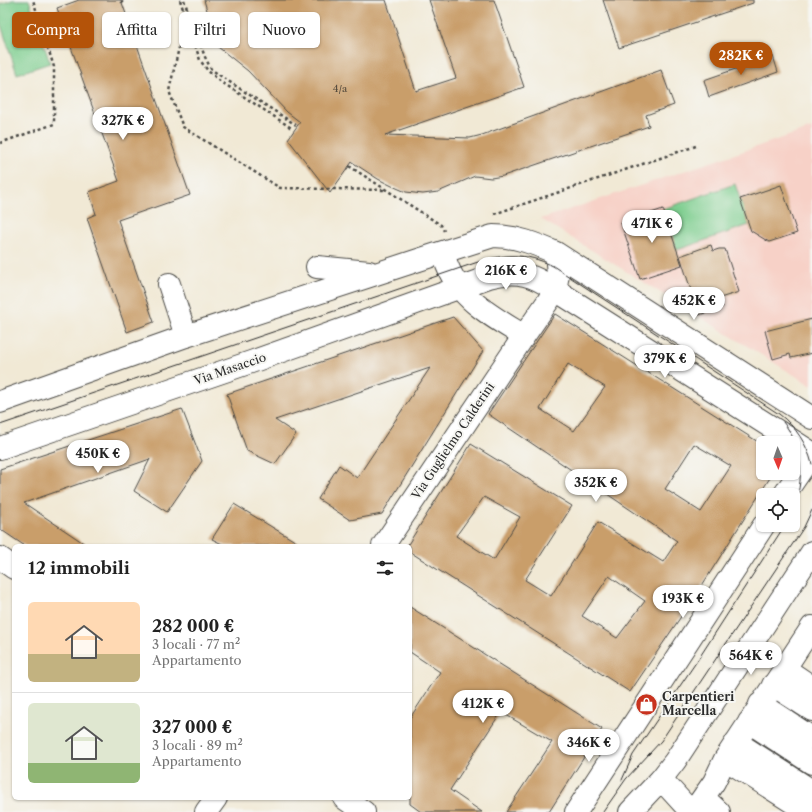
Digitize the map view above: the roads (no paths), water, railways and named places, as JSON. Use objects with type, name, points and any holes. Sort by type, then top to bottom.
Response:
[{"type":"street","points":[[0,402],[186,336],[378,272],[443,241],[501,236],[527,241],[556,253],[812,418]]},
{"type":"street","points":[[443,241],[449,272],[460,288],[477,305],[524,336]]},
{"type":"street","points":[[555,291],[558,274],[556,253]]},
{"type":"street","points":[[317,267],[378,272]]},
{"type":"street","name":"Via Masaccio","points":[[0,448],[251,362],[489,277],[501,274],[517,273],[534,277],[744,409],[812,454]]},
{"type":"street","points":[[169,284],[186,336]]},
{"type":"street","name":"Via Guglielmo Calderini","points":[[384,544],[555,291]]},
{"type":"street","points":[[789,488],[812,454]]},
{"type":"street","points":[[576,812],[759,532]]},
{"type":"street","points":[[630,812],[661,779],[675,761],[812,552]]},
{"type":"street","points":[[0,558],[12,567]]},
{"type":"street","points":[[661,779],[702,809],[730,751],[779,677],[809,639]]},
{"type":"street","points":[[779,677],[812,687]]},
{"type":"street","points":[[779,677],[812,710]]},
{"type":"street","points":[[760,704],[812,738]]},
{"type":"street","points":[[749,722],[812,763]]},
{"type":"street","points":[[730,751],[812,791]]},
{"type":"street","points":[[730,751],[808,812]]},
{"type":"street","points":[[206,812],[215,800]]},
{"type":"street","points":[[347,800],[364,812]]},
{"type":"tram line","points":[[0,425],[475,263],[505,256],[514,256],[533,258],[553,266],[779,414],[791,424],[800,436],[812,464]]},
{"type":"tram line","points":[[783,422],[790,431],[798,453],[800,464],[799,488]]},
{"type":"tram line","points":[[603,812],[626,779],[661,741],[804,527],[812,510]]},
{"type":"tram line","points":[[622,780],[633,755],[699,658],[780,532]]},
{"type":"place","name":"Carpentieri Marcella","points":[[646,704]]}]
